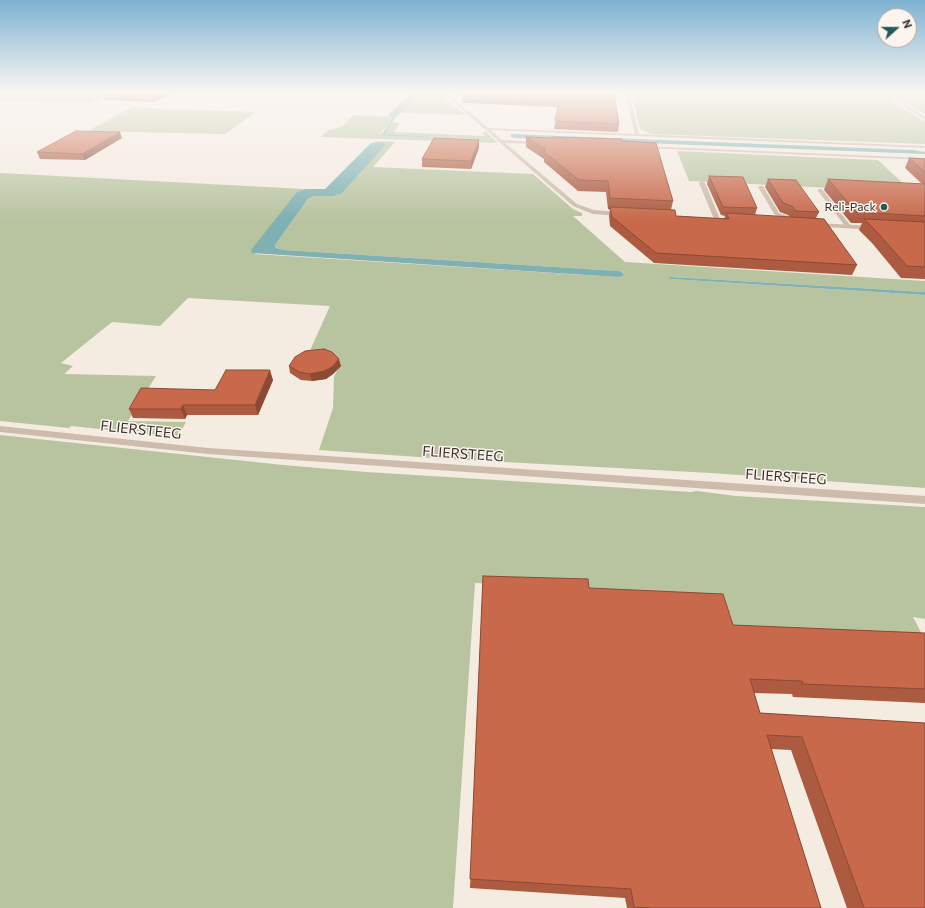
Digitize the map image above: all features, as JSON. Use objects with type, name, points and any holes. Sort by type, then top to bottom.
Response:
[{"type":"street","points":[[494,135],[578,207],[594,212],[631,215]]},
{"type":"street","points":[[646,135],[925,147]]},
{"type":"street","points":[[501,141],[548,143]]},
{"type":"street","points":[[635,147],[925,159]]},
{"type":"street","points":[[702,183],[717,219]]},
{"type":"street","points":[[761,187],[778,214],[786,217],[791,223]]},
{"type":"street","points":[[820,190],[848,226]]},
{"type":"street","points":[[709,219],[724,220]]},
{"type":"street","points":[[784,223],[798,224]]},
{"type":"street","points":[[806,224],[879,228]]},
{"type":"street","name":"FLIERSTEEG","points":[[0,429],[208,451],[925,500]]},
{"type":"green space","points":[[323,135],[387,135],[478,139],[411,135],[490,135],[498,143],[321,137]]},
{"type":"green space","points":[[689,135],[925,135],[925,144]]},
{"type":"green space","points":[[376,141],[395,142],[373,167],[533,174],[573,209],[582,213],[582,216],[573,216],[625,262],[925,281],[925,292],[671,277],[671,279],[925,295],[925,488],[711,473],[447,459],[319,450],[333,408],[334,377],[340,364],[308,355],[330,306],[188,298],[160,326],[112,322],[61,363],[73,366],[64,374],[156,376],[128,421],[186,422],[178,437],[71,426],[69,428],[0,421],[0,173],[305,189],[297,192],[255,254],[617,277],[623,273],[619,271],[284,250],[276,248],[275,245],[308,199],[314,196],[337,195],[381,142],[374,143]]},
{"type":"green space","points":[[677,151],[878,160],[912,192],[689,181]]},
{"type":"green space","points":[[0,435],[283,465],[366,472],[691,492],[697,491],[736,496],[925,507],[925,619],[913,617],[925,640],[732,633],[589,588],[475,583],[453,908],[0,908]]},
{"type":"water","points":[[386,135],[477,139],[388,136]]},
{"type":"water","points":[[511,135],[546,135],[913,150],[925,152],[925,154],[515,138],[511,137]]},
{"type":"water","points":[[381,142],[386,144],[342,193],[333,196],[314,196],[308,199],[275,245],[276,248],[284,250],[619,271],[623,273],[623,276],[617,277],[252,253],[251,250],[297,192],[305,189],[325,189],[371,143]]},
{"type":"water","points":[[669,278],[925,292],[925,295]]},
{"type":"building","points":[[68,135],[114,135],[82,154],[37,152]]},
{"type":"building","points":[[526,137],[622,139],[622,141],[656,143],[673,201],[610,198],[608,181],[579,180],[544,152],[545,149]]},
{"type":"building","points":[[434,138],[479,140],[471,161],[422,159]]},
{"type":"building","points":[[909,158],[925,159],[925,172]]},
{"type":"building","points":[[709,176],[743,177],[757,208],[723,207]]},
{"type":"building","points":[[768,179],[796,180],[819,212],[796,211],[792,206],[783,203]]},
{"type":"building","points":[[828,179],[925,184],[925,216],[856,212]]},
{"type":"building","points":[[610,207],[675,210],[676,216],[729,219],[726,213],[824,219],[857,265],[656,253],[612,217]]},
{"type":"building","points":[[864,219],[925,222],[925,267],[907,266]]},
{"type":"building","points":[[324,349],[332,352],[339,359],[332,367],[324,371],[310,374],[299,372],[289,366],[295,357],[305,351]]},
{"type":"building","points":[[226,370],[270,370],[255,405],[183,405],[181,409],[129,409],[141,388],[215,390]]},
{"type":"building","points":[[483,576],[588,579],[589,588],[723,594],[733,625],[925,633],[925,689],[803,684],[802,681],[750,679],[760,713],[925,723],[925,908],[864,908],[802,737],[767,735],[821,908],[634,907],[631,889],[470,879]]},
{"type":"place","name":"Reli-Pack","points":[[884,207]]}]
